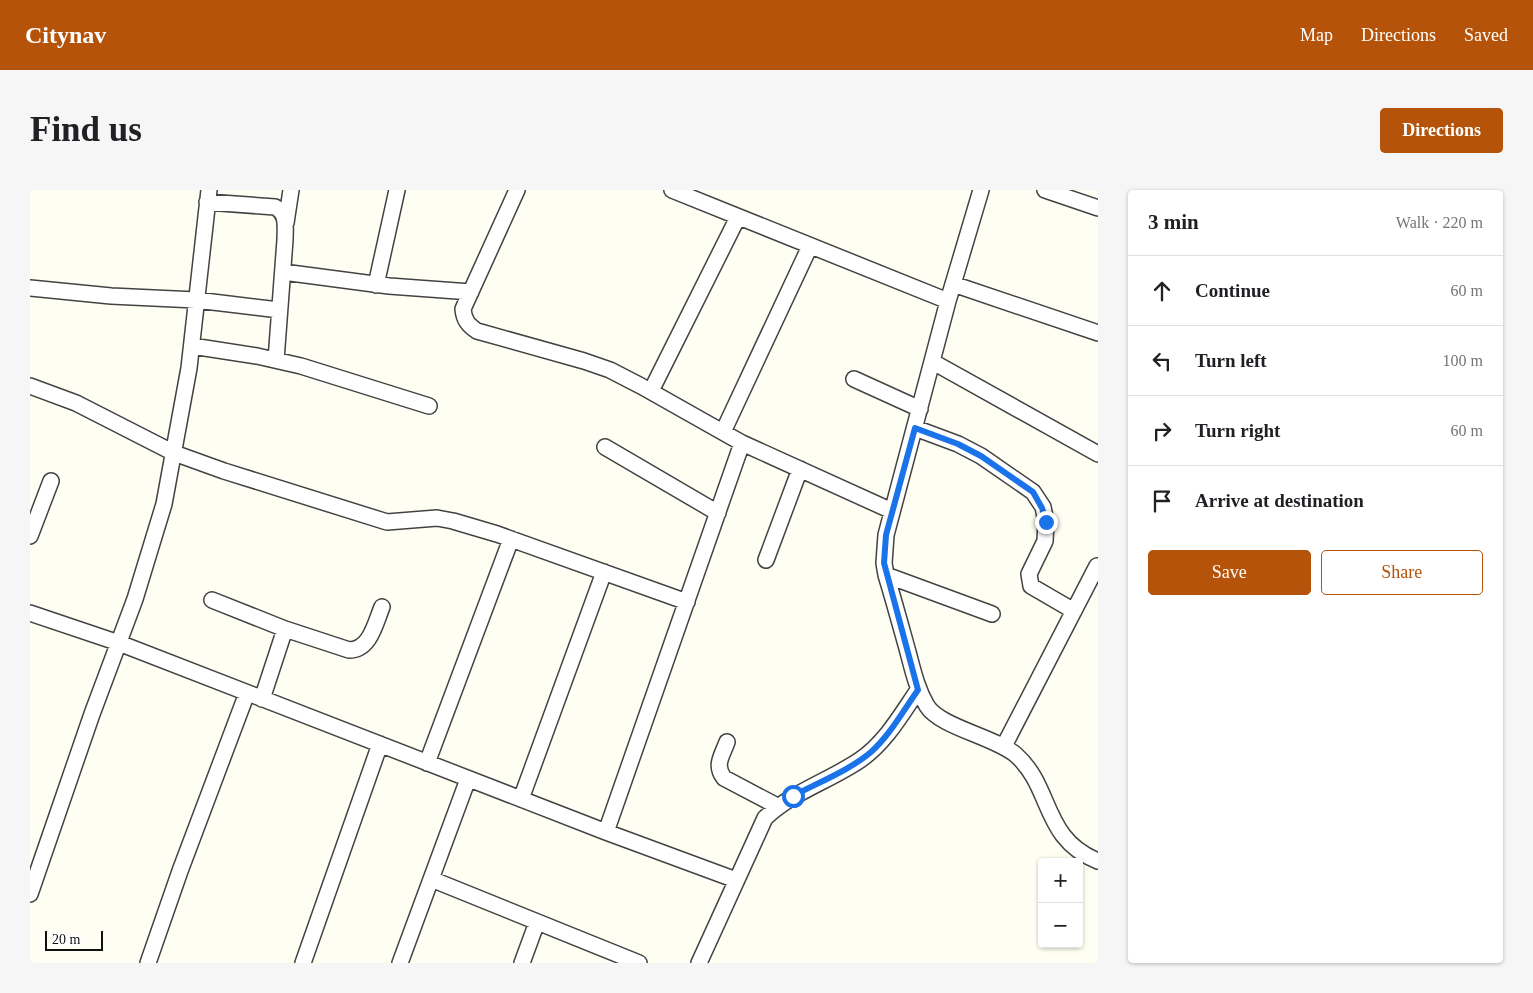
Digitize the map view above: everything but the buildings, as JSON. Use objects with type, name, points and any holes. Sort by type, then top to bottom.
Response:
[{"type":"street","points":[[276,360],[286,223],[291,190]]},
{"type":"street","points":[[376,285],[397,190]]},
{"type":"street","points":[[517,190],[463,309],[464,318],[470,326],[476,331],[610,370],[742,443],[892,511]]},
{"type":"street","points":[[672,190],[948,302]]},
{"type":"street","points":[[981,190],[948,302],[886,535],[884,563],[886,575],[918,690],[928,708],[943,719],[1004,746],[1017,756],[1031,773],[1053,820],[1064,838],[1078,851],[1098,860]]},
{"type":"street","points":[[1045,190],[1098,208]]},
{"type":"street","points":[[30,894],[92,714],[135,599],[164,504],[192,346],[208,196],[275,207],[280,210],[286,223]]},
{"type":"street","points":[[651,391],[738,217]]},
{"type":"street","points":[[723,432],[810,246]]},
{"type":"street","points":[[283,272],[376,285],[471,292]]},
{"type":"street","points":[[953,284],[1098,332]]},
{"type":"street","points":[[30,288],[111,296],[196,300],[279,310]]},
{"type":"street","points":[[192,346],[302,366],[429,406]]},
{"type":"street","points":[[933,362],[1098,454]]},
{"type":"street","points":[[854,379],[920,409]]},
{"type":"street","points":[[30,386],[76,403],[174,453],[224,470],[387,522],[437,518],[453,521],[511,539],[687,602]]},
{"type":"street","points":[[915,428],[958,444],[981,456],[1033,492],[1042,508],[1046,522],[1045,541],[1030,574],[1031,586],[1074,611]]},
{"type":"street","points":[[606,832],[742,443]]},
{"type":"street","points":[[605,447],[718,512]]},
{"type":"street","points":[[766,560],[800,469]]},
{"type":"street","points":[[30,536],[51,481]]},
{"type":"street","points":[[427,763],[511,539]]},
{"type":"street","points":[[1004,746],[1097,566]]},
{"type":"street","points":[[521,799],[604,572]]},
{"type":"street","points":[[886,575],[992,614]]},
{"type":"street","points":[[212,600],[285,629],[349,650],[356,650],[366,644],[382,607]]},
{"type":"street","points":[[30,613],[119,643],[468,779],[736,880]]},
{"type":"street","points":[[262,698],[285,629]]},
{"type":"street","points":[[699,963],[765,818],[777,806],[859,761],[871,752],[885,738],[918,690]]},
{"type":"street","points":[[148,963],[183,862],[247,693]]},
{"type":"street","points":[[728,742],[718,765],[719,771],[724,778],[777,806]]},
{"type":"street","points":[[303,963],[380,744]]},
{"type":"street","points":[[400,963],[468,779]]},
{"type":"street","points":[[431,879],[639,963]]},
{"type":"street","points":[[522,963],[537,922]]},
{"type":"route","points":[[793,796],[859,761],[871,752],[885,738],[918,690],[884,563],[886,535],[915,428],[958,444],[981,456],[1033,492],[1042,508],[1046,522]]}]
